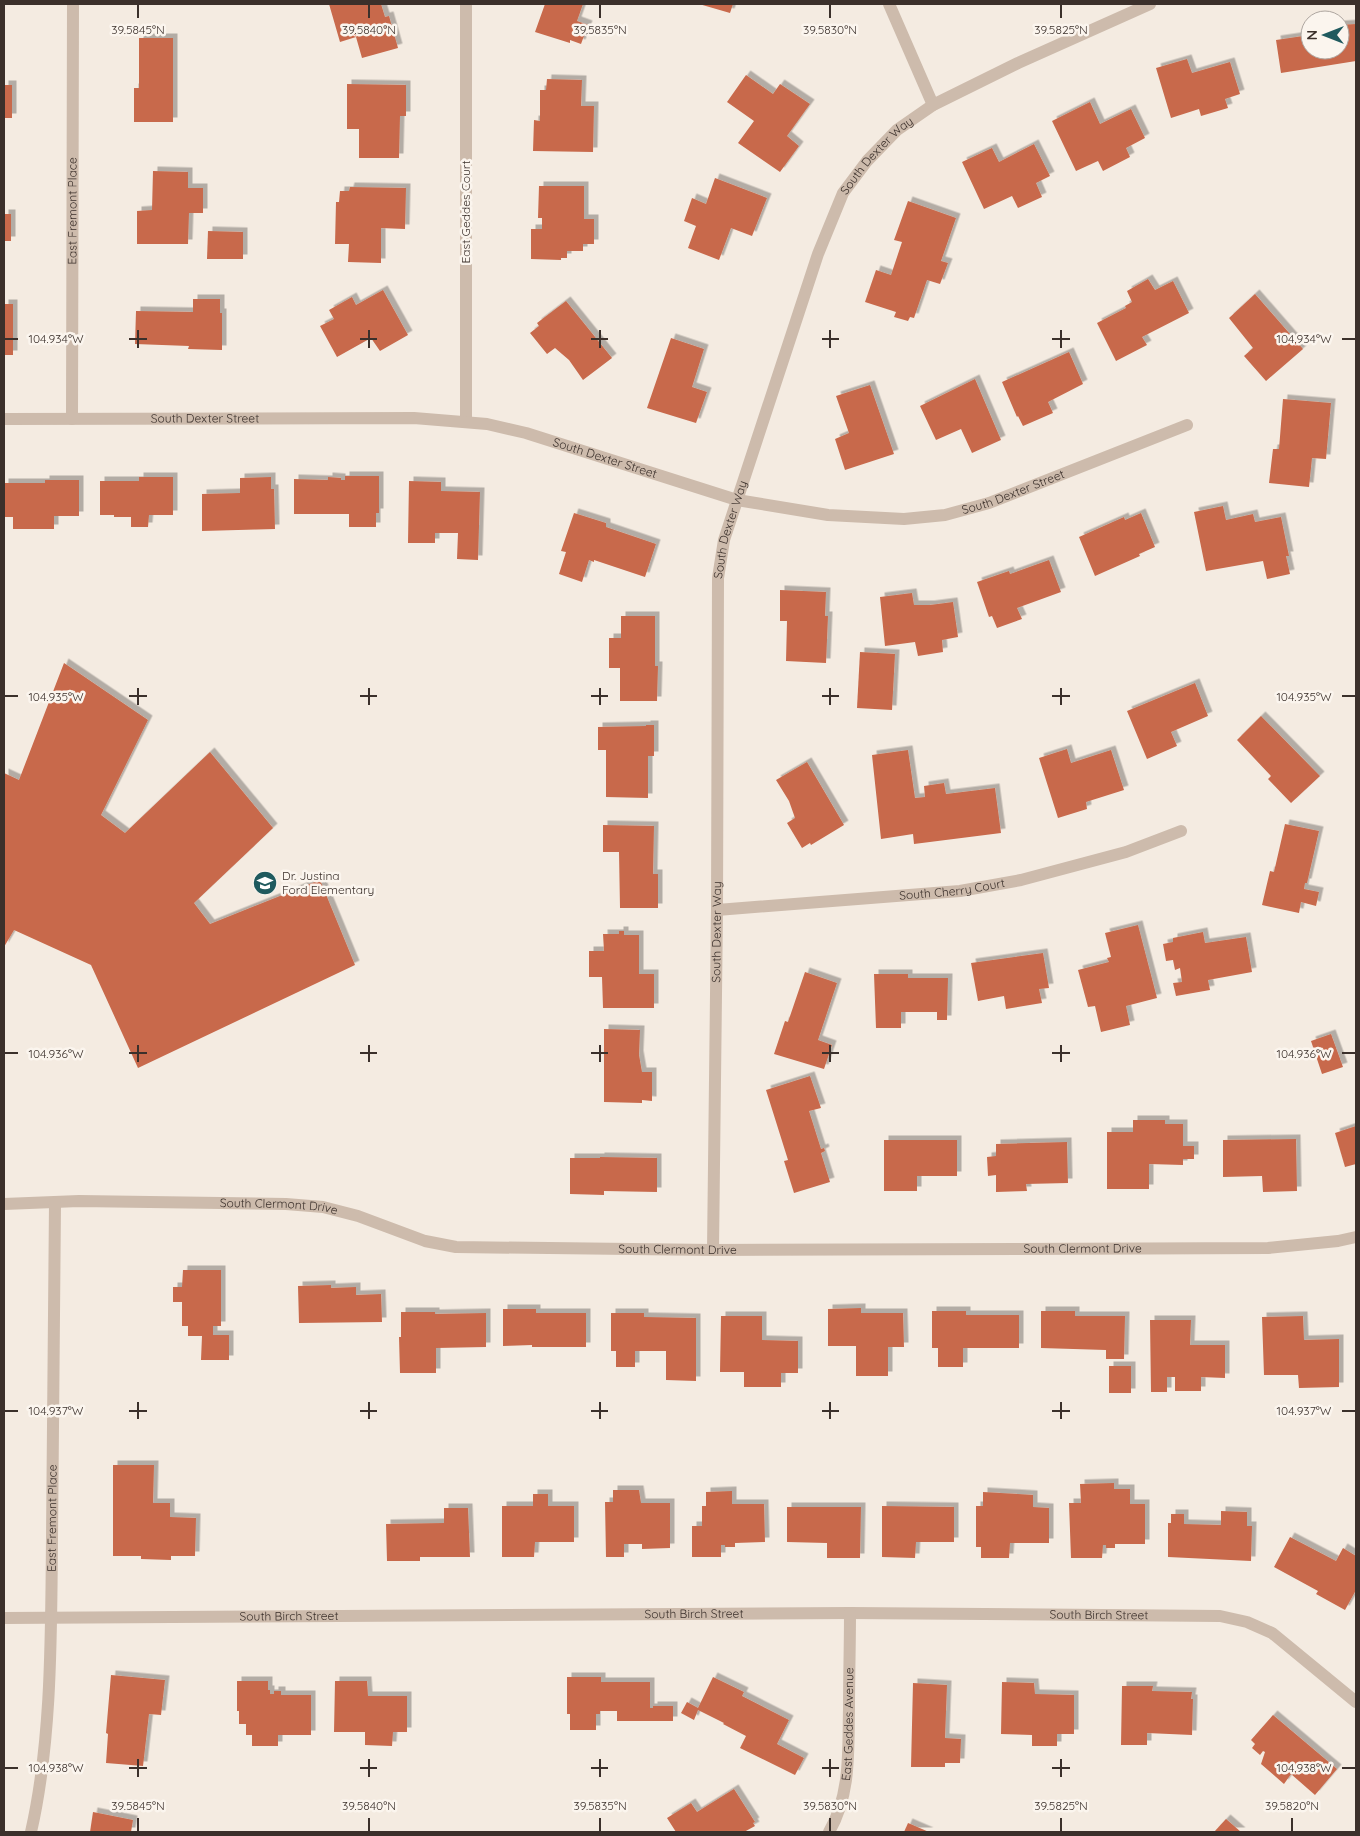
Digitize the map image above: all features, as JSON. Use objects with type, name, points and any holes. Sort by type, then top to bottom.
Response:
[{"type":"street","name":"East Fremont Place","points":[[72,419],[73,4]]},
{"type":"street","name":"East Geddes Court","points":[[466,4],[466,421]]},
{"type":"street","points":[[889,4],[933,105]]},
{"type":"street","name":"South Dexter Way","points":[[713,1250],[718,578],[724,540],[818,254],[843,193],[867,161],[897,130],[933,105],[1018,63],[1150,4]]},
{"type":"street","name":"South Dexter Street","points":[[4,419],[414,418],[466,421],[526,433],[737,500],[828,515],[904,520],[945,515],[989,503],[1187,425]]},
{"type":"street","name":"South Cherry Court","points":[[717,910],[960,891],[1021,880],[1126,852],[1181,831]]},
{"type":"street","name":"South Clermont Drive","points":[[4,1204],[79,1201],[286,1204],[322,1207],[358,1216],[425,1241],[456,1247],[713,1250],[1268,1248],[1338,1241],[1356,1237]]},
{"type":"street","name":"East Fremont Place","points":[[31,1832],[38,1800],[46,1718],[51,1618],[55,1203]]},
{"type":"street","name":"South Birch Street","points":[[4,1618],[850,1613],[1220,1616],[1247,1622],[1272,1633],[1356,1702]]},
{"type":"street","name":"East Geddes Avenue","points":[[829,1832],[836,1819],[846,1790],[850,1613]]},
{"type":"building","points":[[329,4],[381,4],[385,17],[389,16],[398,48],[362,58],[356,37],[340,42]]},
{"type":"building","points":[[545,4],[583,4],[577,21],[588,25],[581,44],[570,40],[570,43],[535,32]]},
{"type":"building","points":[[699,4],[733,4],[730,13]]},
{"type":"building","points":[[1350,24],[1356,24],[1356,61],[1281,73],[1276,40],[1300,36],[1300,60],[1350,60]]},
{"type":"building","points":[[139,38],[173,38],[173,122],[134,122],[134,88],[139,88]]},
{"type":"building","points":[[1187,59],[1192,73],[1230,62],[1240,94],[1225,99],[1228,108],[1201,116],[1199,109],[1171,118],[1156,68]]},
{"type":"building","points":[[746,75],[773,94],[780,84],[810,104],[787,136],[799,146],[780,172],[738,143],[754,121],[727,102]]},
{"type":"building","points":[[547,79],[582,80],[581,106],[594,106],[593,152],[533,151],[534,120],[540,121],[540,90],[546,90]]},
{"type":"building","points":[[347,84],[406,85],[406,116],[400,116],[399,158],[359,158],[359,129],[347,129]]},
{"type":"building","points":[[4,85],[12,85],[12,118],[4,118]]},
{"type":"building","points":[[1090,102],[1100,124],[1131,109],[1145,138],[1126,148],[1130,157],[1103,171],[1098,161],[1076,171],[1052,121]]},
{"type":"building","points":[[1034,144],[1050,176],[1036,183],[1042,197],[1018,208],[1012,196],[984,209],[962,162],[992,148],[999,162]]},
{"type":"building","points":[[153,171],[188,172],[188,188],[203,188],[203,213],[189,213],[188,244],[137,244],[137,211],[152,210]]},
{"type":"building","points":[[715,178],[767,198],[752,236],[731,228],[719,260],[688,248],[696,226],[684,221],[692,198],[706,204]]},
{"type":"building","points":[[539,186],[584,186],[584,219],[594,219],[594,244],[583,244],[583,251],[567,251],[567,258],[561,258],[561,260],[531,259],[531,229],[542,229],[542,218],[538,218]]},
{"type":"building","points":[[350,187],[406,188],[405,229],[381,228],[381,263],[348,262],[349,244],[335,244],[336,202],[339,202],[340,191],[349,191]]},
{"type":"building","points":[[908,201],[956,218],[941,261],[948,263],[940,284],[927,280],[914,318],[910,317],[908,321],[894,317],[896,312],[865,302],[876,270],[891,275],[902,242],[894,240]]},
{"type":"building","points":[[4,214],[11,214],[11,241],[4,241]]},
{"type":"building","points":[[208,231],[243,232],[243,259],[207,259]]},
{"type":"building","points":[[1148,279],[1155,290],[1173,281],[1189,313],[1142,337],[1147,345],[1116,361],[1097,323],[1126,308],[1125,306],[1132,302],[1127,291]]},
{"type":"building","points":[[383,290],[408,335],[380,351],[371,338],[337,357],[320,326],[334,319],[329,310],[352,297],[356,305]]},
{"type":"building","points":[[1255,294],[1303,349],[1266,381],[1244,356],[1253,348],[1229,318]]},
{"type":"building","points":[[193,299],[220,299],[222,350],[188,349],[189,346],[135,344],[136,311],[193,312]]},
{"type":"building","points":[[566,301],[612,358],[583,380],[569,360],[555,348],[547,354],[530,333],[539,326],[537,323]]},
{"type":"building","points":[[4,304],[13,304],[13,355],[4,355]]},
{"type":"building","points":[[671,338],[704,349],[692,387],[707,392],[696,423],[647,408]]},
{"type":"building","points":[[1069,352],[1083,384],[1048,402],[1053,413],[1023,426],[1017,417],[1002,382]]},
{"type":"building","points":[[975,379],[1001,440],[972,453],[961,429],[936,440],[920,406]]},
{"type":"building","points":[[870,385],[894,454],[845,470],[835,439],[849,433],[836,396]]},
{"type":"building","points":[[1283,399],[1331,403],[1326,459],[1312,458],[1309,487],[1269,483],[1273,449],[1279,449]]},
{"type":"building","points":[[345,476],[379,476],[379,513],[376,513],[376,527],[349,527],[349,514],[294,514],[294,479],[328,480],[328,477],[345,480]]},
{"type":"building","points":[[139,477],[173,477],[173,515],[149,515],[148,527],[131,527],[131,517],[100,515],[100,481],[139,481]]},
{"type":"building","points":[[271,477],[271,489],[274,489],[275,529],[202,531],[202,494],[240,493],[240,478]]},
{"type":"building","points":[[45,480],[79,480],[79,516],[54,516],[54,529],[13,529],[13,517],[4,517],[4,483],[45,483]]},
{"type":"building","points":[[409,481],[441,482],[441,491],[480,492],[478,560],[457,559],[458,533],[435,533],[435,543],[408,543]]},
{"type":"building","points":[[1223,506],[1226,520],[1253,514],[1255,522],[1281,517],[1289,556],[1286,556],[1290,574],[1267,579],[1263,561],[1206,571],[1194,512]]},
{"type":"building","points":[[574,513],[606,523],[606,527],[656,544],[645,577],[594,560],[594,562],[589,560],[582,582],[559,574],[566,552],[561,551]]},
{"type":"building","points":[[1141,513],[1155,547],[1139,554],[1140,556],[1095,576],[1079,537],[1124,517],[1125,520]]},
{"type":"building","points":[[1049,560],[1061,592],[1017,608],[1022,619],[997,628],[992,616],[989,617],[977,582],[1009,571],[1010,574]]},
{"type":"building","points":[[780,590],[826,592],[825,616],[828,616],[826,663],[786,661],[787,621],[780,621]]},
{"type":"building","points":[[912,593],[914,605],[953,602],[958,637],[942,640],[943,652],[918,656],[915,642],[885,646],[880,597]]},
{"type":"building","points":[[621,616],[655,616],[655,666],[658,666],[657,701],[620,701],[620,668],[609,668],[609,638],[621,638]]},
{"type":"building","points":[[860,652],[895,654],[892,710],[857,708]]},
{"type":"building","points":[[64,663],[148,720],[101,815],[125,833],[210,752],[273,828],[194,903],[210,924],[320,880],[355,965],[138,1068],[91,965],[14,930],[4,947],[4,773],[19,780]]},
{"type":"building","points":[[1195,683],[1208,716],[1171,732],[1177,746],[1147,759],[1127,711]]},
{"type":"building","points":[[1261,716],[1320,776],[1291,803],[1268,779],[1271,776],[1237,740]]},
{"type":"building","points":[[654,725],[654,756],[648,756],[648,798],[606,797],[606,750],[598,750],[598,727]]},
{"type":"building","points":[[1067,749],[1071,763],[1111,750],[1124,790],[1086,802],[1087,809],[1058,818],[1039,758]]},
{"type":"building","points":[[908,750],[915,798],[925,797],[924,786],[944,783],[946,794],[995,788],[1001,833],[914,844],[913,834],[881,839],[872,755]]},
{"type":"building","points":[[807,762],[844,825],[811,845],[810,843],[802,848],[787,823],[795,818],[789,801],[776,780]]},
{"type":"building","points":[[1285,824],[1319,831],[1304,889],[1319,892],[1316,906],[1301,902],[1299,913],[1262,905],[1270,871],[1274,872]]},
{"type":"building","points":[[603,825],[654,826],[653,874],[658,874],[658,908],[620,908],[619,852],[603,852]]},
{"type":"building","points":[[1138,925],[1157,998],[1126,1006],[1130,1025],[1101,1032],[1095,1006],[1088,1007],[1078,970],[1109,962],[1107,958],[1111,957],[1105,933]]},
{"type":"building","points":[[619,931],[624,931],[624,935],[639,935],[639,974],[654,974],[654,1008],[603,1008],[602,977],[589,977],[589,951],[604,951],[603,934],[619,934]]},
{"type":"building","points":[[1203,932],[1205,943],[1246,937],[1252,972],[1208,980],[1210,990],[1176,996],[1173,983],[1182,982],[1180,968],[1175,970],[1173,960],[1166,961],[1163,944],[1173,942],[1173,938]]},
{"type":"building","points":[[1043,953],[1049,988],[1039,989],[1042,1003],[1006,1009],[1004,996],[978,1001],[971,963]]},
{"type":"building","points":[[805,972],[837,983],[818,1040],[832,1045],[824,1069],[774,1054],[785,1021],[788,1022]]},
{"type":"building","points":[[874,974],[908,974],[908,978],[948,978],[947,1020],[937,1020],[937,1012],[901,1012],[901,1028],[876,1028]]},
{"type":"building","points":[[604,1029],[640,1030],[639,1055],[642,1072],[652,1072],[652,1101],[642,1100],[642,1103],[604,1102]]},
{"type":"building","points":[[1331,1034],[1343,1067],[1322,1074],[1311,1041]]},
{"type":"building","points":[[810,1076],[821,1108],[809,1111],[821,1149],[824,1148],[825,1151],[821,1153],[830,1182],[794,1193],[784,1161],[788,1160],[766,1090]]},
{"type":"building","points":[[1133,1120],[1165,1120],[1165,1124],[1183,1124],[1183,1146],[1194,1146],[1194,1159],[1183,1159],[1183,1165],[1149,1164],[1149,1189],[1107,1189],[1107,1132],[1133,1132]]},
{"type":"building","points":[[1356,1126],[1356,1164],[1345,1167],[1335,1133]]},
{"type":"building","points":[[1296,1139],[1297,1191],[1263,1192],[1262,1176],[1223,1177],[1223,1140]]},
{"type":"building","points":[[884,1140],[957,1140],[957,1176],[917,1176],[917,1191],[884,1191]]},
{"type":"building","points":[[1067,1142],[1068,1183],[1026,1184],[1027,1191],[996,1192],[996,1175],[988,1176],[987,1157],[996,1156],[996,1144]]},
{"type":"building","points":[[570,1158],[657,1158],[657,1192],[604,1191],[604,1195],[570,1194]]},
{"type":"building","points":[[183,1270],[221,1270],[221,1326],[213,1326],[213,1335],[229,1335],[229,1360],[201,1360],[202,1336],[188,1336],[188,1326],[182,1326],[182,1302],[173,1302],[173,1287],[182,1287]]},
{"type":"building","points":[[331,1285],[331,1288],[356,1287],[356,1295],[381,1294],[382,1322],[299,1323],[298,1286]]},
{"type":"building","points":[[861,1308],[861,1313],[903,1313],[904,1347],[888,1347],[888,1376],[856,1376],[856,1346],[828,1346],[828,1309]]},
{"type":"building","points":[[503,1309],[536,1309],[536,1313],[586,1313],[586,1347],[503,1346]]},
{"type":"building","points":[[932,1311],[966,1311],[966,1315],[1019,1315],[1019,1348],[963,1348],[963,1367],[938,1367],[938,1348],[932,1348]]},
{"type":"building","points":[[1041,1311],[1075,1311],[1075,1316],[1125,1316],[1124,1359],[1106,1359],[1106,1350],[1041,1348]]},
{"type":"building","points":[[401,1312],[435,1312],[435,1314],[486,1313],[486,1347],[436,1348],[436,1373],[400,1373],[399,1337],[401,1337]]},
{"type":"building","points":[[611,1313],[644,1313],[644,1317],[696,1318],[696,1381],[666,1380],[666,1351],[635,1351],[635,1367],[616,1367],[616,1351],[611,1351]]},
{"type":"building","points":[[721,1316],[762,1316],[762,1340],[798,1341],[798,1373],[781,1373],[781,1387],[744,1387],[744,1372],[720,1372]]},
{"type":"building","points":[[1303,1316],[1304,1340],[1339,1339],[1339,1387],[1299,1388],[1298,1375],[1264,1375],[1262,1317]]},
{"type":"building","points":[[1150,1320],[1191,1320],[1190,1345],[1225,1345],[1225,1378],[1201,1377],[1201,1391],[1175,1391],[1175,1377],[1167,1377],[1167,1392],[1151,1392]]},
{"type":"building","points":[[1109,1366],[1131,1366],[1131,1393],[1109,1393]]},
{"type":"building","points":[[113,1465],[154,1465],[153,1503],[170,1503],[170,1517],[196,1518],[195,1556],[171,1556],[171,1560],[141,1559],[141,1556],[113,1556]]},
{"type":"building","points":[[1114,1483],[1114,1489],[1130,1489],[1130,1504],[1145,1504],[1145,1544],[1115,1544],[1115,1548],[1106,1548],[1106,1545],[1103,1545],[1102,1558],[1071,1558],[1069,1503],[1081,1503],[1080,1484]]},
{"type":"building","points":[[613,1490],[639,1490],[641,1503],[670,1503],[670,1548],[642,1549],[642,1544],[624,1544],[624,1557],[606,1557],[605,1502],[613,1502]]},
{"type":"building","points":[[732,1491],[732,1504],[764,1504],[765,1542],[735,1543],[735,1547],[721,1545],[721,1557],[692,1557],[692,1526],[702,1526],[702,1506],[706,1506],[706,1492]]},
{"type":"building","points":[[983,1492],[1033,1495],[1033,1507],[1049,1508],[1049,1543],[1010,1543],[1009,1558],[981,1558],[981,1547],[976,1547],[976,1506],[983,1506]]},
{"type":"building","points":[[533,1494],[548,1494],[548,1506],[574,1506],[574,1542],[535,1542],[534,1557],[502,1557],[502,1506],[533,1506]]},
{"type":"building","points":[[882,1506],[954,1507],[954,1542],[916,1542],[915,1558],[882,1557]]},
{"type":"building","points":[[787,1507],[861,1507],[860,1558],[827,1558],[827,1543],[787,1542]]},
{"type":"building","points":[[444,1508],[468,1508],[470,1557],[420,1557],[420,1561],[387,1561],[386,1524],[444,1523]]},
{"type":"building","points":[[1221,1511],[1247,1512],[1247,1526],[1252,1526],[1251,1561],[1168,1557],[1168,1523],[1171,1523],[1171,1514],[1184,1514],[1184,1524],[1221,1525]]},
{"type":"building","points":[[1290,1537],[1336,1561],[1343,1548],[1356,1556],[1356,1590],[1345,1610],[1316,1594],[1318,1591],[1274,1567]]},
{"type":"building","points":[[111,1675],[165,1680],[161,1715],[149,1714],[143,1766],[106,1763],[108,1734],[106,1733]]},
{"type":"building","points":[[567,1677],[601,1677],[601,1682],[650,1682],[650,1708],[653,1708],[653,1706],[673,1706],[673,1721],[617,1721],[617,1711],[600,1711],[600,1714],[596,1714],[596,1730],[570,1730],[570,1714],[567,1714]]},
{"type":"building","points":[[713,1677],[744,1692],[742,1696],[789,1720],[777,1744],[804,1758],[795,1775],[740,1748],[746,1736],[724,1723],[698,1710],[694,1720],[681,1713],[687,1702],[698,1708]]},
{"type":"building","points":[[237,1681],[268,1681],[270,1694],[274,1694],[274,1691],[281,1691],[281,1695],[311,1695],[311,1735],[278,1735],[278,1746],[252,1746],[252,1735],[246,1735],[246,1724],[239,1724]]},
{"type":"building","points":[[335,1681],[367,1681],[368,1696],[407,1696],[407,1732],[393,1732],[392,1746],[365,1745],[365,1732],[334,1732]]},
{"type":"building","points":[[1002,1682],[1034,1683],[1035,1694],[1074,1695],[1074,1734],[1057,1734],[1057,1746],[1032,1746],[1032,1735],[1001,1734]]},
{"type":"building","points":[[913,1683],[947,1685],[945,1738],[961,1739],[960,1763],[945,1763],[945,1767],[911,1767]]},
{"type":"building","points":[[1122,1686],[1153,1686],[1152,1691],[1192,1692],[1192,1735],[1147,1733],[1147,1745],[1121,1745]]},
{"type":"building","points":[[1273,1715],[1337,1769],[1315,1795],[1291,1774],[1284,1784],[1261,1764],[1265,1752],[1263,1751],[1260,1755],[1252,1748],[1255,1744],[1251,1740]]},
{"type":"building","points":[[734,1789],[755,1822],[753,1823],[755,1826],[744,1832],[676,1832],[667,1818],[691,1803],[697,1812]]},
{"type":"building","points":[[93,1812],[133,1820],[131,1832],[90,1832]]},
{"type":"building","points":[[1226,1819],[1241,1832],[1214,1832]]},
{"type":"building","points":[[908,1823],[929,1832],[904,1832]]},
{"type":"place","name":"Dr. Justina Ford Elementary","points":[[265,883]]}]
